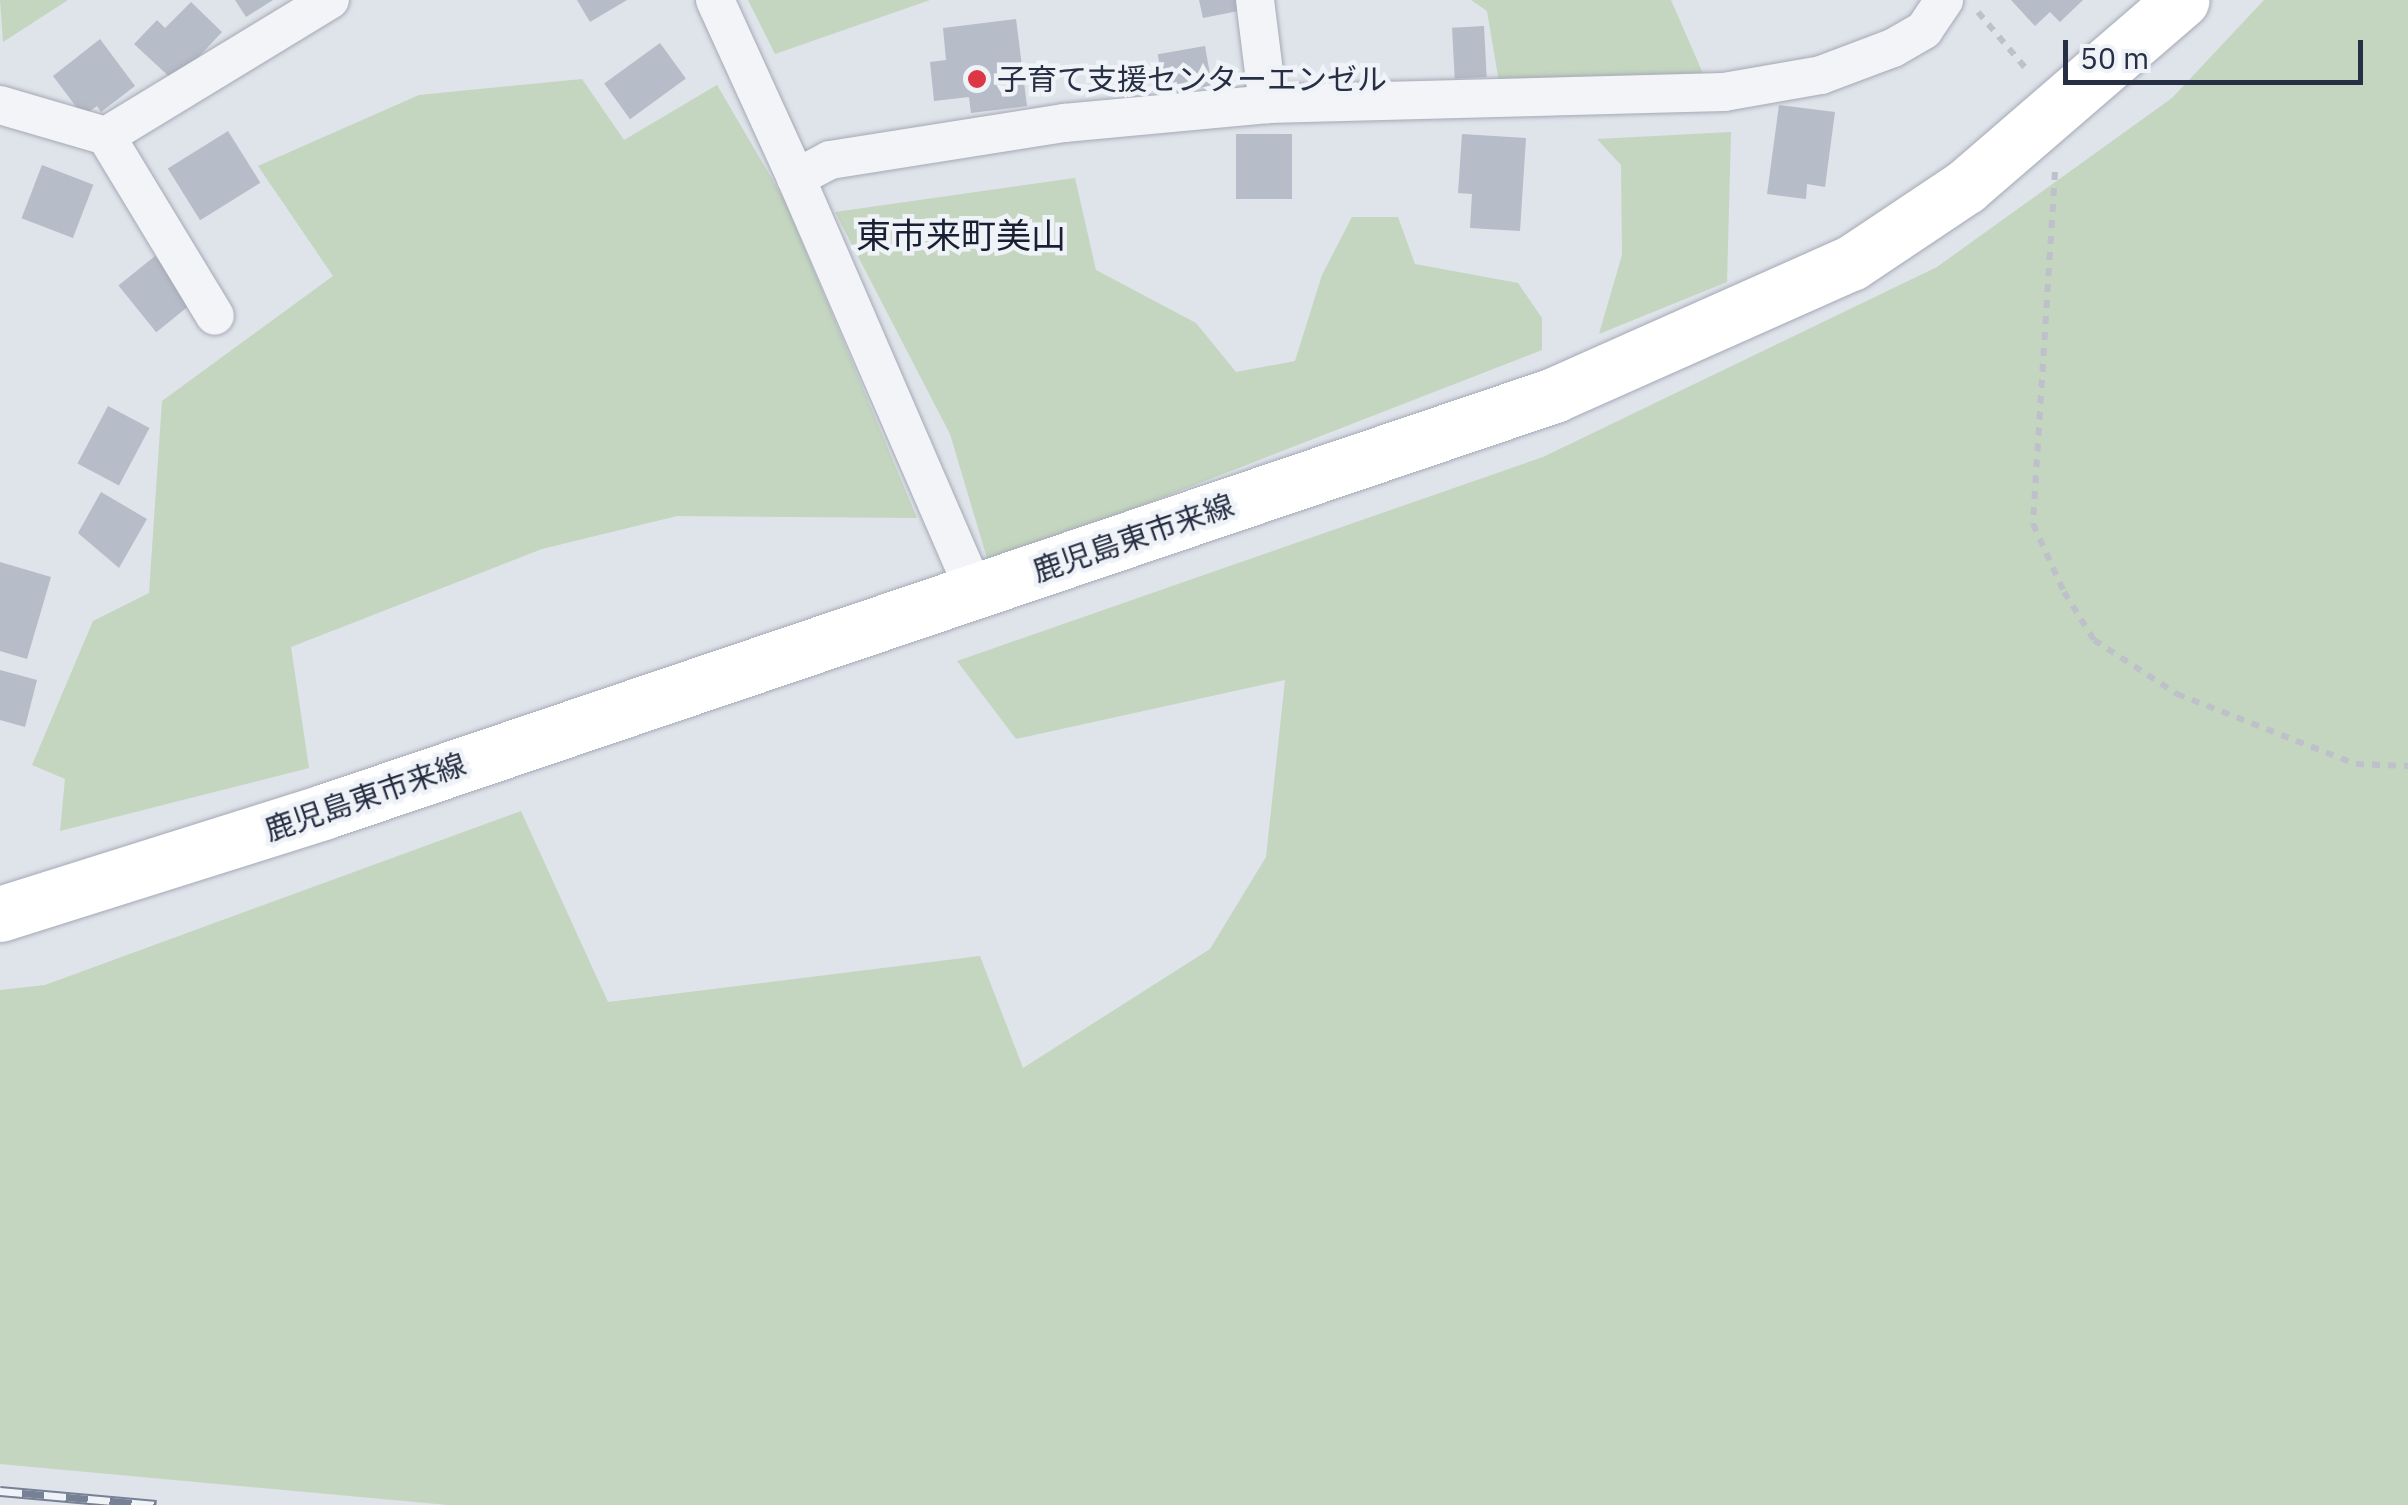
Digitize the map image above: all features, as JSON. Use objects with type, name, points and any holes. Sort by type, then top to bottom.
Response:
[{"type":"main road","name":"鹿児島東市来線","points":[[0,914],[1554,395],[1850,263],[1965,187],[2182,0]]},
{"type":"street","points":[[106,136],[330,0]]},
{"type":"street","points":[[715,0],[975,591]]},
{"type":"street","points":[[1255,0],[1268,104]]},
{"type":"street","points":[[796,178],[830,160],[889,150],[1064,123],[1268,104],[1724,92],[1821,76],[1893,48],[1924,30],[1944,0]]},
{"type":"street","points":[[0,105],[106,136],[215,316]]},
{"type":"path","points":[[1967,0],[2059,108],[2033,524],[2064,592],[2094,640],[2176,694],[2356,764],[2408,766]]},
{"type":"green space","points":[[0,0],[68,0],[3,42]]},
{"type":"green space","points":[[748,0],[930,0],[775,54]]},
{"type":"green space","points":[[1471,0],[1671,0],[1705,78],[1499,82],[1487,11]]},
{"type":"green space","points":[[2264,0],[2408,0],[2408,1505],[448,1505],[0,1464],[0,990],[45,985],[521,811],[608,1002],[980,956],[1023,1068],[1210,949],[1266,857],[1285,680],[1016,739],[957,661],[1543,457],[1937,267],[2172,98]]},
{"type":"green space","points":[[582,79],[624,140],[717,85],[785,201],[917,518],[677,516],[542,549],[291,647],[309,768],[60,831],[65,779],[32,765],[93,621],[149,593],[162,401],[333,276],[258,166],[419,95]]},
{"type":"green space","points":[[1731,132],[1727,282],[1599,334],[1622,255],[1621,165],[1597,139]]},
{"type":"green space","points":[[1075,178],[1096,270],[1196,323],[1236,372],[1295,361],[1322,275],[1352,217],[1398,217],[1415,264],[1518,283],[1542,318],[1542,350],[989,565],[950,434],[835,212]]},
{"type":"building","points":[[235,0],[273,0],[246,17]]},
{"type":"building","points":[[577,0],[627,0],[590,22]]},
{"type":"building","points":[[1199,0],[1236,0],[1238,11],[1203,18]]},
{"type":"building","points":[[2011,0],[2083,0],[2060,22],[2050,12],[2035,26]]},
{"type":"building","points":[[191,2],[222,32],[175,82],[134,44],[157,20],[165,28]]},
{"type":"building","name":"子育て支援センターエンゼル","points":[[1016,19],[1027,106],[971,113],[969,97],[934,101],[930,62],[946,60],[943,28]]},
{"type":"building","points":[[1484,26],[1487,77],[1455,79],[1452,28]]},
{"type":"building","points":[[100,39],[135,86],[101,112],[97,106],[83,116],[53,76]]},
{"type":"building","points":[[660,43],[686,79],[630,119],[604,84]]},
{"type":"building","points":[[1205,46],[1212,85],[1165,94],[1158,54]]},
{"type":"building","points":[[1779,105],[1835,112],[1825,187],[1807,184],[1806,199],[1767,194]]},
{"type":"building","points":[[228,131],[260,183],[200,220],[168,169]]},
{"type":"building","points":[[1236,134],[1292,134],[1292,199],[1236,199]]},
{"type":"building","points":[[1462,134],[1526,138],[1520,231],[1470,228],[1472,194],[1458,193]]},
{"type":"building","points":[[42,165],[93,185],[73,238],[22,218]]},
{"type":"building","points":[[155,256],[193,303],[156,332],[118,286]]},
{"type":"building","points":[[108,406],[149,428],[119,485],[77,463]]},
{"type":"building","points":[[101,492],[147,519],[119,568],[78,533]]},
{"type":"building","points":[[0,562],[51,577],[27,659],[0,651]]},
{"type":"building","points":[[0,670],[37,680],[25,727],[0,720]]},
{"type":"railway","points":[[0,1491],[156,1505]]},
{"type":"place","name":"子育て支援センターエンゼル","points":[[977,79]]},
{"type":"district","name":"東市来町美山","points":[[961,235]]}]
